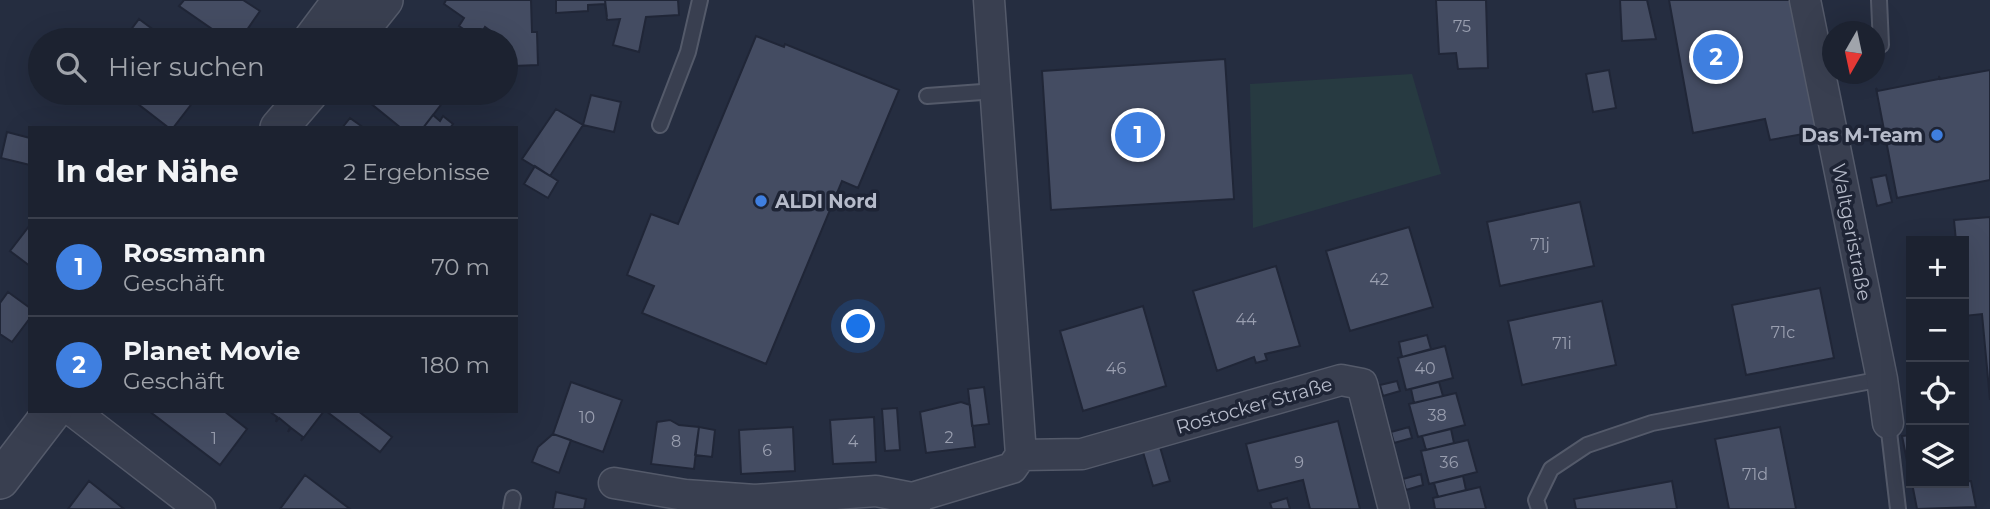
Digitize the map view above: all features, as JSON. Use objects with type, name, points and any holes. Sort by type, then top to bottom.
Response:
[{"type":"street","points":[[321,28],[342,0]]},
{"type":"street","points":[[362,28],[384,0]]},
{"type":"street","points":[[614,484],[685,495],[755,500],[876,491],[913,504],[1012,468],[1021,455],[989,0]]},
{"type":"street","name":"Waltgeristraße","points":[[1805,0],[1882,379],[1888,423]]},
{"type":"street","points":[[258,126],[270,105]]},
{"type":"street","points":[[281,126],[299,105]]},
{"type":"street","name":"Rostocker Straße","points":[[1021,455],[1082,454],[1341,380],[1362,384],[1394,509]]},
{"type":"street","points":[[0,480],[50,413]]},
{"type":"street","points":[[76,413],[200,509]]},
{"type":"lane","points":[[660,125],[688,52],[700,0]]},
{"type":"lane","points":[[1879,0],[1880,21]]},
{"type":"lane","points":[[927,96],[996,91]]},
{"type":"lane","points":[[1539,509],[1536,500],[1551,469],[1587,445],[1652,423],[1882,379]]},
{"type":"lane","points":[[1888,423],[1898,509]]},
{"type":"shaded area","points":[[1412,74],[1441,174],[1253,228],[1250,84]]},
{"type":"building","points":[[184,0],[243,0],[260,11],[248,28],[211,28],[179,6]]},
{"type":"building","points":[[446,0],[531,0],[532,32],[537,32],[538,65],[518,66],[518,28],[462,28],[459,26],[464,18],[444,4]]},
{"type":"building","points":[[556,0],[605,0],[607,17],[605,4],[588,5],[588,11],[556,13]]},
{"type":"building","points":[[605,0],[678,0],[679,15],[646,17],[639,52],[613,45],[620,19],[607,20]]},
{"type":"building","points":[[1436,0],[1486,0],[1488,68],[1458,69],[1456,53],[1439,54]]},
{"type":"building","points":[[1620,0],[1647,0],[1656,39],[1622,41]]},
{"type":"building","points":[[1669,0],[1795,0],[1820,131],[1770,140],[1765,119],[1693,133]]},
{"type":"building","points":[[139,19],[151,28],[132,28]]},
{"type":"building","name":"ALDI Nord","points":[[756,36],[784,47],[785,44],[899,90],[858,188],[842,181],[766,364],[642,313],[654,286],[627,275],[651,214],[678,224]]},
{"type":"building","points":[[1225,59],[1234,199],[1051,210],[1042,71]]},
{"type":"building","points":[[1609,70],[1616,108],[1593,112],[1586,74]]},
{"type":"building","name":"Das M-Team","points":[[1990,70],[1990,180],[1897,198],[1876,88],[1878,91],[1939,79],[1939,76],[1940,79]]},
{"type":"building","points":[[591,95],[621,102],[614,132],[583,125]]},
{"type":"building","points":[[139,105],[191,105],[175,126],[166,126]]},
{"type":"building","points":[[373,105],[441,105],[425,126],[399,126]]},
{"type":"building","points":[[556,109],[583,125],[550,176],[522,159]]},
{"type":"building","points":[[433,115],[440,121],[443,116],[453,124],[452,126],[425,126]]},
{"type":"building","points":[[350,118],[361,126],[344,126]]},
{"type":"building","points":[[7,132],[28,137],[28,165],[1,158]]},
{"type":"building","points":[[535,166],[558,181],[548,198],[524,184]]},
{"type":"building","points":[[1886,175],[1892,202],[1877,206],[1871,178]]},
{"type":"building","points":[[1580,202],[1594,266],[1500,286],[1487,222]]},
{"type":"building","points":[[1990,217],[1990,400],[1982,314],[1969,315],[1969,236],[1956,236],[1954,220]]},
{"type":"building","points":[[1409,227],[1433,307],[1350,331],[1326,251]]},
{"type":"building","points":[[28,228],[28,264],[10,251]]},
{"type":"building","points":[[1276,266],[1300,346],[1265,354],[1267,360],[1256,363],[1254,357],[1217,371],[1193,291]]},
{"type":"building","points":[[1820,288],[1834,358],[1746,375],[1732,305]]},
{"type":"building","points":[[8,292],[28,307],[28,321],[12,342],[0,334],[0,303]]},
{"type":"building","points":[[1602,301],[1616,365],[1522,385],[1508,321]]},
{"type":"building","points":[[1143,306],[1166,386],[1083,411],[1060,331]]},
{"type":"building","points":[[1427,335],[1431,349],[1402,357],[1399,342]]},
{"type":"building","points":[[1445,346],[1453,378],[1406,390],[1398,358]]},
{"type":"building","points":[[1397,381],[1400,391],[1383,396],[1380,385]]},
{"type":"building","points":[[571,382],[622,400],[603,452],[553,434]]},
{"type":"building","points":[[1439,382],[1443,396],[1414,403],[1411,389]]},
{"type":"building","points":[[984,387],[989,424],[972,426],[968,389]]},
{"type":"building","points":[[1456,393],[1465,425],[1418,437],[1409,404]]},
{"type":"building","points":[[961,402],[970,405],[975,447],[926,453],[920,412]]},
{"type":"building","points":[[897,408],[900,450],[885,451],[882,409]]},
{"type":"building","points":[[152,413],[227,413],[247,429],[220,465]]},
{"type":"building","points":[[272,413],[322,413],[301,441],[303,437],[291,428],[288,432],[290,427],[279,418],[276,422],[277,417]]},
{"type":"building","points":[[329,413],[361,413],[392,437],[380,452]]},
{"type":"building","points":[[874,417],[876,462],[833,464],[830,420]]},
{"type":"building","points":[[670,420],[679,425],[699,427],[694,469],[651,464],[657,422]]},
{"type":"building","points":[[1338,421],[1360,509],[1310,509],[1303,480],[1258,491],[1246,444]]},
{"type":"building","points":[[699,427],[715,430],[712,457],[695,455]]},
{"type":"building","points":[[793,427],[795,471],[741,474],[739,430]]},
{"type":"building","points":[[1409,427],[1412,438],[1394,443],[1391,432]]},
{"type":"building","points":[[1780,427],[1796,509],[1729,509],[1715,439]]},
{"type":"building","points":[[1451,429],[1454,443],[1426,450],[1422,436]]},
{"type":"building","points":[[553,434],[571,440],[559,473],[532,462],[538,447]]},
{"type":"building","points":[[1902,436],[1906,436],[1906,456]]},
{"type":"building","points":[[1468,440],[1477,472],[1429,484],[1421,451]]},
{"type":"building","points":[[1160,447],[1170,481],[1153,486],[1143,452]]},
{"type":"building","points":[[1421,474],[1423,485],[1406,490],[1403,479]]},
{"type":"building","points":[[305,475],[350,509],[280,509]]},
{"type":"building","points":[[1463,476],[1466,490],[1438,497],[1434,483]]},
{"type":"building","points":[[89,481],[124,509],[68,509]]},
{"type":"building","points":[[1672,481],[1677,509],[1576,509],[1574,499]]},
{"type":"building","points":[[1969,481],[1976,507],[1917,509],[1913,488],[1969,488]]},
{"type":"building","points":[[1480,487],[1486,509],[1435,509],[1433,498]]},
{"type":"building","points":[[556,492],[586,499],[584,509],[553,509]]},
{"type":"building","points":[[1287,498],[1290,509],[1272,509],[1270,503]]},
{"type":"place","name":"Planet Movie","points":[[1716,57]]},
{"type":"place","name":"Rossmann","points":[[1138,135]]},
{"type":"place","name":"Das M-Team","points":[[1937,135]]},
{"type":"place","name":"ALDI Nord","points":[[761,201]]}]
